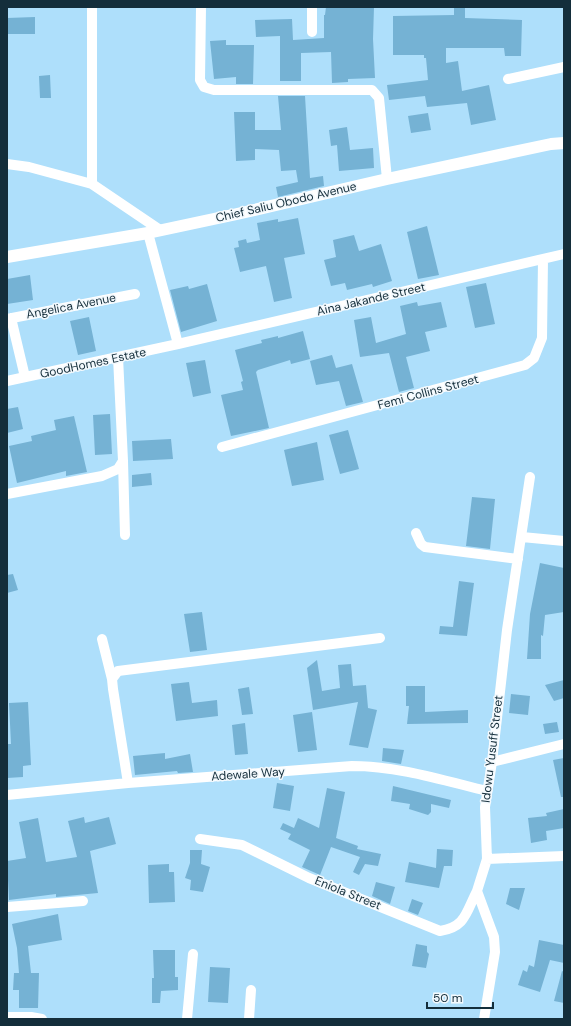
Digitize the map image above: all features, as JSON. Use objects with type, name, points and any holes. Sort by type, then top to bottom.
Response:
[{"type":"street","points":[[92,7],[92,184]]},
{"type":"street","points":[[201,7],[200,80],[204,87],[214,90],[372,90],[379,98],[387,179]]},
{"type":"street","points":[[312,7],[312,32]]},
{"type":"street","points":[[508,79],[564,67]]},
{"type":"street","name":"Chief Saliu Obodo Avenue","points":[[7,257],[148,233],[387,179],[551,144],[564,143]]},
{"type":"street","points":[[7,164],[29,167],[92,184],[160,230]]},
{"type":"street","points":[[148,233],[178,344]]},
{"type":"street","name":"Aina Jakande Street","points":[[178,344],[564,254]]},
{"type":"street","name":"Femi Collins Street","points":[[222,447],[525,365],[534,358],[542,338],[543,259]]},
{"type":"street","name":"Angelica Avenue","points":[[9,318],[135,294]]},
{"type":"street","points":[[9,318],[25,378]]},
{"type":"street","name":"GoodHomes Estate","points":[[7,381],[178,344]]},
{"type":"street","points":[[118,357],[125,535]]},
{"type":"street","points":[[7,494],[102,476],[118,469],[123,461]]},
{"type":"street","name":"Idowu Yusuff Street","points":[[477,891],[486,858],[485,807],[492,762],[507,630],[530,477]]},
{"type":"street","points":[[416,533],[421,544],[425,547],[518,559]]},
{"type":"street","points":[[522,537],[564,541]]},
{"type":"street","points":[[112,679],[118,672],[380,638]]},
{"type":"street","points":[[102,639],[112,679],[128,783]]},
{"type":"street","points":[[492,762],[564,744]]},
{"type":"street","name":"Adewale Way","points":[[7,796],[128,783],[344,767],[377,766],[487,791]]},
{"type":"street","name":"Eniola Street","points":[[200,839],[242,845],[309,878],[440,931],[451,929],[460,924],[477,891]]},
{"type":"street","points":[[486,858],[564,856]]},
{"type":"street","points":[[477,891],[494,937],[495,952],[484,1019]]},
{"type":"street","points":[[7,907],[83,901]]},
{"type":"street","points":[[187,1019],[193,954]]},
{"type":"street","points":[[249,1019],[251,990]]},
{"type":"street","points":[[7,1017],[31,1017],[42,1019]]},
{"type":"building","points":[[326,7],[374,7],[373,39],[375,78],[348,79],[348,82],[332,83],[331,52],[301,53],[301,81],[280,81],[280,36],[256,37],[255,20],[292,19],[293,40],[324,38],[324,15]]},
{"type":"building","points":[[454,7],[465,7],[465,18],[522,20],[521,56],[505,56],[504,48],[446,48],[446,63],[458,61],[462,91],[489,85],[496,120],[471,125],[467,103],[427,107],[425,96],[389,100],[387,85],[428,80],[426,58],[424,58],[424,55],[393,55],[393,16],[454,15]]},
{"type":"building","points":[[35,17],[35,34],[7,34],[7,18]]},
{"type":"building","points":[[226,40],[226,45],[254,45],[253,84],[236,84],[236,77],[214,79],[210,41]]},
{"type":"building","points":[[50,75],[51,98],[40,98],[39,76]]},
{"type":"building","points":[[278,96],[305,96],[310,178],[323,176],[324,186],[278,197],[276,187],[298,182],[296,170],[281,171],[279,150],[255,149],[255,160],[236,161],[234,112],[255,112],[255,130],[281,130]]},
{"type":"building","points":[[428,113],[431,130],[411,133],[408,116]]},
{"type":"building","points":[[347,127],[350,150],[373,148],[374,168],[339,171],[337,145],[331,146],[329,130]]},
{"type":"building","points":[[298,218],[305,254],[284,258],[292,298],[274,302],[266,266],[240,272],[234,248],[239,247],[238,241],[246,239],[247,243],[260,240],[257,223],[278,219],[278,222]]},
{"type":"building","points":[[427,226],[439,275],[418,279],[407,232]]},
{"type":"building","points":[[354,235],[359,251],[381,244],[392,281],[373,287],[372,284],[347,290],[345,283],[331,286],[324,260],[336,257],[333,240]]},
{"type":"building","points":[[30,275],[33,300],[7,304],[7,279]]},
{"type":"building","points":[[486,283],[495,324],[475,328],[466,287]]},
{"type":"building","points":[[207,284],[217,321],[181,332],[170,290],[188,286],[189,289]]},
{"type":"building","points":[[417,302],[418,306],[441,302],[447,327],[425,332],[430,351],[406,357],[414,388],[399,392],[389,353],[360,357],[354,320],[371,317],[376,343],[406,334],[400,306]]},
{"type":"building","points":[[89,317],[96,351],[78,355],[70,321]]},
{"type":"building","points":[[303,331],[310,359],[291,364],[290,360],[258,370],[256,372],[269,428],[231,436],[221,395],[243,390],[241,382],[243,381],[235,350],[262,343],[261,340],[278,336],[278,338]]},
{"type":"building","points":[[332,355],[336,368],[352,364],[363,402],[346,406],[339,381],[316,385],[310,361]]},
{"type":"building","points":[[205,360],[211,393],[193,397],[186,363]]},
{"type":"building","points":[[18,407],[23,429],[7,433],[7,409]]},
{"type":"building","points":[[110,414],[112,454],[95,455],[93,415]]},
{"type":"building","points":[[74,416],[87,472],[66,476],[66,471],[17,483],[9,446],[32,441],[31,436],[56,430],[54,420]]},
{"type":"building","points":[[348,430],[359,469],[340,474],[329,435]]},
{"type":"building","points":[[171,439],[173,459],[133,461],[132,441]]},
{"type":"building","points":[[317,442],[324,480],[292,486],[284,450]]},
{"type":"building","points":[[151,473],[152,485],[132,487],[132,475]]},
{"type":"building","points":[[472,497],[495,499],[490,549],[466,546]]},
{"type":"building","points":[[540,563],[564,568],[564,612],[545,615],[543,636],[541,635],[541,659],[527,659],[530,614]]},
{"type":"building","points":[[13,574],[18,590],[7,593],[7,575]]},
{"type":"building","points":[[459,581],[474,583],[467,636],[439,634],[440,626],[453,627]]},
{"type":"building","points":[[202,612],[207,650],[190,652],[184,614]]},
{"type":"building","points":[[317,660],[322,691],[340,688],[338,665],[351,664],[353,686],[366,685],[368,708],[377,710],[368,748],[349,745],[358,702],[313,710],[307,668]]},
{"type":"building","points":[[564,680],[564,698],[554,701],[545,685]]},
{"type":"building","points":[[189,682],[192,703],[217,700],[218,716],[176,721],[171,684]]},
{"type":"building","points":[[406,686],[425,686],[425,712],[468,710],[468,723],[407,724],[409,706],[406,706]]},
{"type":"building","points":[[249,687],[253,714],[242,715],[238,689]]},
{"type":"building","points":[[511,694],[530,696],[528,715],[509,713]]},
{"type":"building","points":[[28,702],[31,765],[23,766],[23,777],[7,778],[7,744],[11,744],[9,703]]},
{"type":"building","points":[[312,712],[317,750],[298,752],[293,715]]},
{"type":"building","points":[[557,722],[559,732],[545,734],[543,724]]},
{"type":"building","points":[[245,723],[248,754],[235,755],[232,725]]},
{"type":"building","points":[[383,748],[404,750],[401,764],[382,761]]},
{"type":"building","points":[[165,753],[165,759],[190,754],[193,772],[178,773],[177,771],[135,775],[133,756]]},
{"type":"building","points":[[564,758],[564,797],[561,797],[553,760]]},
{"type":"building","points":[[277,783],[294,786],[290,811],[273,808]]},
{"type":"building","points":[[393,786],[451,800],[449,808],[431,804],[431,812],[428,815],[409,809],[410,804],[391,801]]},
{"type":"building","points":[[327,788],[345,792],[336,838],[358,846],[357,849],[381,854],[378,866],[365,864],[359,875],[353,872],[360,857],[331,847],[320,875],[302,867],[310,850],[288,839],[291,834],[280,829],[283,823],[294,828],[298,818],[319,828]]},
{"type":"building","points":[[564,809],[564,828],[546,831],[547,840],[531,843],[528,818],[547,816],[546,813]]},
{"type":"building","points":[[84,817],[85,823],[109,817],[116,844],[90,851],[98,893],[56,897],[56,894],[9,900],[7,861],[26,858],[19,822],[38,818],[46,862],[77,857],[68,821]]},
{"type":"building","points":[[437,849],[453,850],[452,866],[444,866],[439,888],[405,882],[409,862],[436,868]]},
{"type":"building","points":[[190,850],[202,850],[201,864],[210,867],[203,892],[190,890],[191,880],[185,878],[190,863]]},
{"type":"building","points":[[169,864],[169,872],[174,872],[175,902],[149,903],[148,865]]},
{"type":"building","points":[[376,882],[395,887],[390,904],[372,896]]},
{"type":"building","points":[[510,888],[525,888],[519,910],[506,904]]},
{"type":"building","points":[[412,899],[423,903],[418,915],[408,911]]},
{"type":"building","points":[[58,914],[62,940],[28,946],[31,973],[39,973],[38,1008],[19,1008],[19,990],[13,990],[14,973],[19,973],[17,948],[12,924]]},
{"type":"building","points":[[539,940],[564,945],[564,963],[550,960],[540,992],[518,985],[523,970],[527,972],[529,965],[534,967]]},
{"type":"building","points":[[416,944],[427,946],[427,952],[429,954],[426,968],[412,966]]},
{"type":"building","points":[[153,950],[175,950],[175,977],[178,977],[178,990],[161,991],[160,1003],[152,1003],[152,978],[154,978]]},
{"type":"building","points":[[210,967],[230,968],[228,1003],[208,1002]]},
{"type":"building","points":[[562,971],[564,972],[564,1003],[554,1001]]}]
